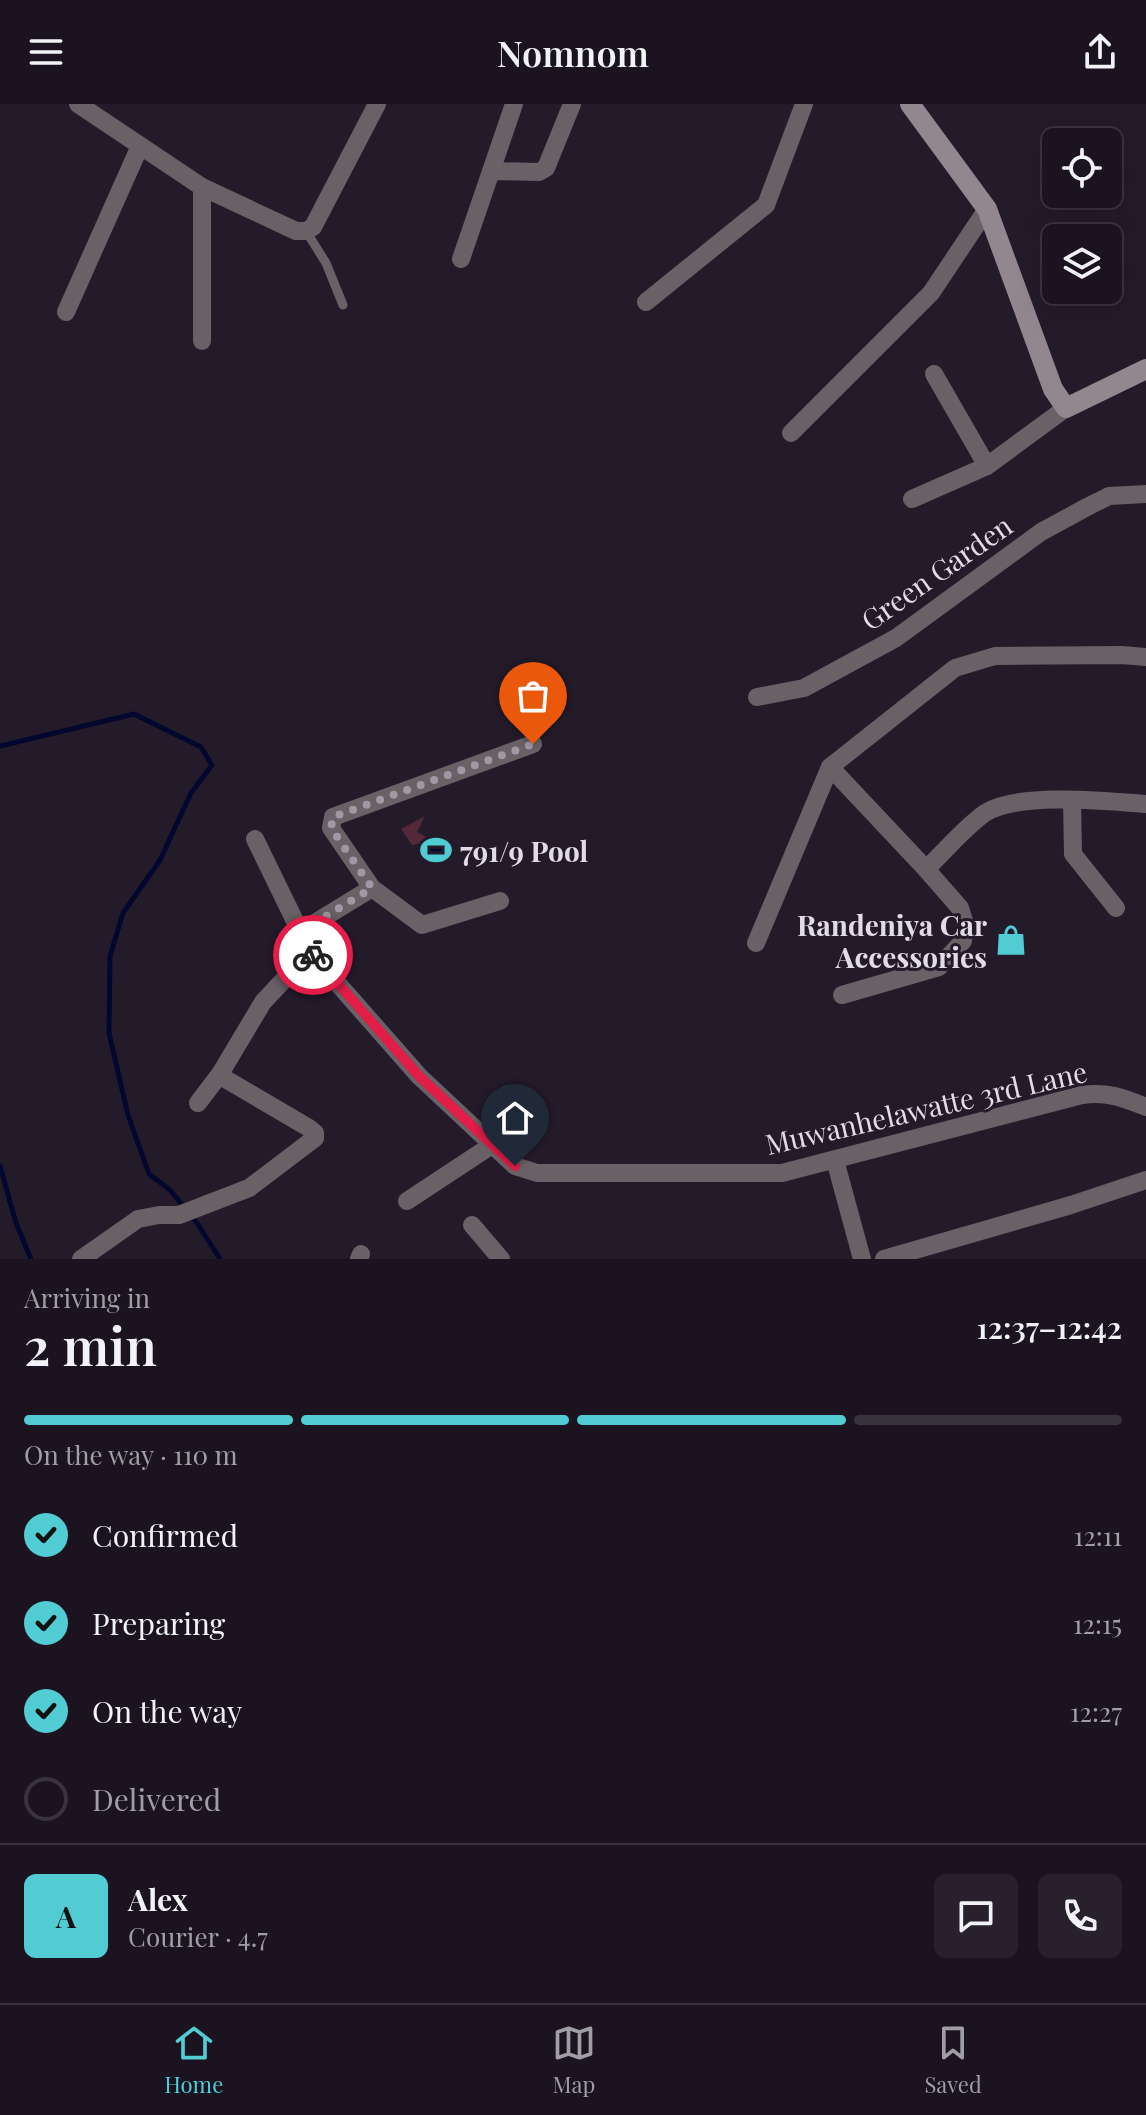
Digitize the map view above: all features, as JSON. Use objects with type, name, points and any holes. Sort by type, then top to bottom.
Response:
[{"type":"street","points":[[78,104],[202,187],[296,231],[313,227],[377,104]]},
{"type":"street","points":[[461,259],[514,104]]},
{"type":"street","points":[[491,171],[539,172],[546,168],[572,104]]},
{"type":"street","points":[[646,302],[766,205],[804,104]]},
{"type":"street","points":[[911,104],[987,209],[1053,389],[1066,408]]},
{"type":"street","points":[[66,312],[140,146]]},
{"type":"street","points":[[202,187],[202,341]]},
{"type":"street","points":[[791,433],[931,293],[987,209]]},
{"type":"street","points":[[912,499],[987,466],[1066,408],[1146,369]]},
{"type":"street","points":[[934,374],[987,466]]},
{"type":"street","name":"Green Garden","points":[[757,697],[804,688],[896,638],[1041,532],[1087,507],[1109,496],[1146,494]]},
{"type":"street","points":[[756,943],[830,767],[955,668],[995,656],[1146,657]]},
{"type":"street","points":[[500,901],[422,925],[372,888],[331,828],[333,817],[533,744]]},
{"type":"street","points":[[830,767],[960,908],[965,924],[963,941],[939,967],[842,995]]},
{"type":"street","points":[[926,869],[985,813],[1007,803],[1072,800],[1146,804]]},
{"type":"street","points":[[1072,800],[1073,854],[1116,908]]},
{"type":"street","name":"Muwanhelawatte 3rd Lane","points":[[255,839],[310,952],[419,1076],[515,1166],[537,1173],[774,1174],[1082,1095],[1120,1096],[1146,1107]]},
{"type":"street","points":[[300,932],[372,888]]},
{"type":"street","points":[[198,1103],[220,1074],[263,1002],[310,952]]},
{"type":"street","points":[[87,1258],[138,1219],[179,1215],[249,1188],[315,1138],[315,1133],[309,1128],[220,1074]]},
{"type":"street","points":[[407,1201],[492,1145]]},
{"type":"street","points":[[835,1160],[856,1257]]},
{"type":"street","points":[[884,1259],[1146,1180]]},
{"type":"street","points":[[472,1225],[501,1259]]},
{"type":"lane","points":[[306,231],[326,263],[343,305]]},
{"type":"shaded area","points":[[425,816],[417,832],[431,839],[412,845],[401,829]]},
{"type":"water","name":"791/9 Pool","points":[[450,839],[454,852],[423,862],[418,848]]},
{"type":"waterway","points":[[0,746],[134,714],[201,747],[212,765],[191,793],[160,860],[123,913],[110,956],[109,1033],[128,1115],[149,1174],[170,1190],[197,1223],[220,1259]]},
{"type":"waterway","points":[[0,1166],[16,1223],[31,1259]]},
{"type":"way so far","points":[[313,955],[300,932],[372,888],[331,828],[333,817],[533,744]]},
{"type":"place","name":"791/9 Pool","points":[[436,850]]},
{"type":"place","name":"Randeniya Car Accessories","points":[[1011,940]]},
{"type":"route","points":[[313,955],[419,1076],[515,1166]]}]
